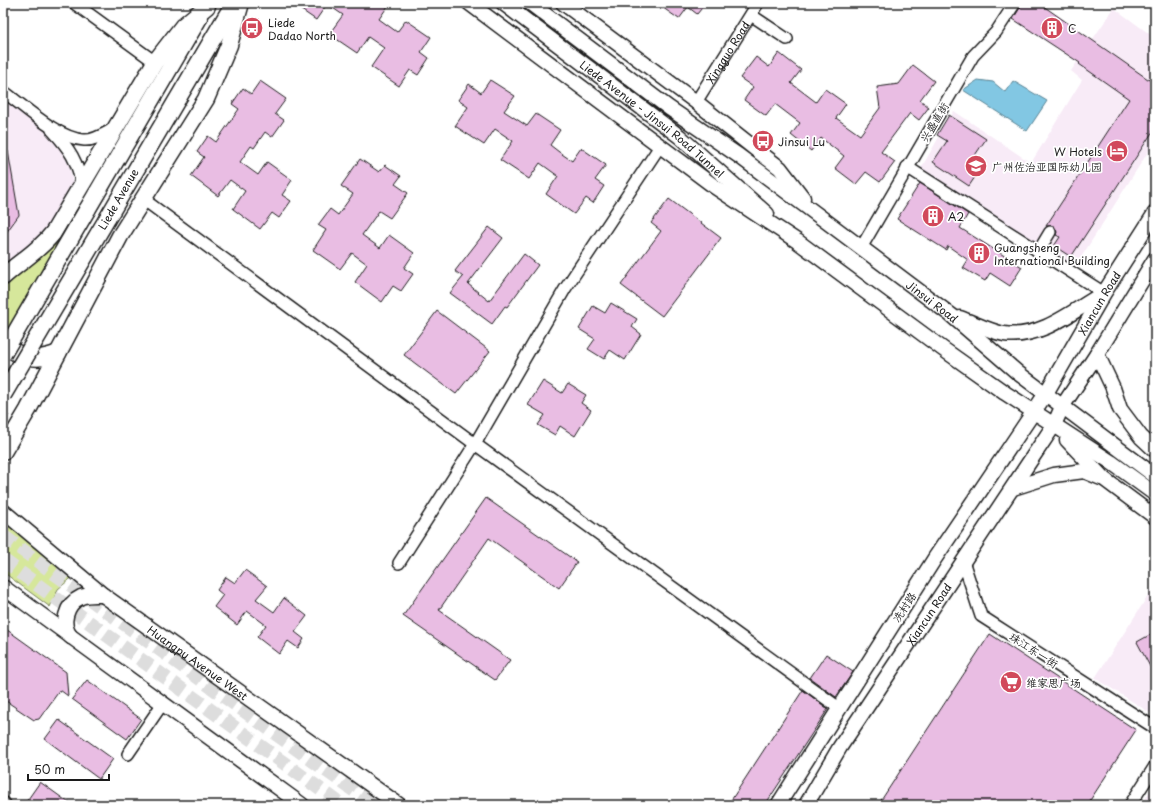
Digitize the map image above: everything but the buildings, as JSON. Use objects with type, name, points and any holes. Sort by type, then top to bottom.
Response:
[{"type":"highway","name":"Liede Avenue","points":[[3,394],[234,3]]},
{"type":"highway","points":[[3,452],[117,242],[206,99],[228,45],[241,3]]},
{"type":"highway","points":[[6,272],[35,254],[44,244],[62,220],[155,62],[183,26],[207,5]]},
{"type":"highway","name":"Liede Avenue","points":[[3,354],[207,5]]},
{"type":"highway","points":[[3,344],[12,351],[32,358],[48,357],[58,353]]},
{"type":"main road","points":[[469,3],[715,187],[797,241],[942,349],[1111,462],[1155,494]]},
{"type":"main road","name":"Liede Avenue - Jinsui Road Tunnel","points":[[503,3],[679,136],[797,241]]},
{"type":"main road","name":"Liede Avenue - Jinsui Road Tunnel","points":[[530,3],[668,108],[739,156],[816,214]]},
{"type":"main road","points":[[563,3],[696,102],[780,168],[816,214]]},
{"type":"main road","name":"Xiancun Road","points":[[1033,411],[1046,395],[1104,293],[1155,213]]},
{"type":"main road","name":"Jinsui Road","points":[[816,214],[951,315],[1046,395],[1155,476]]},
{"type":"main road","points":[[1062,407],[1097,354],[1155,260]]},
{"type":"main road","points":[[951,315],[1003,334],[1023,334],[1045,328],[1104,293]]},
{"type":"main road","points":[[1097,354],[1113,388],[1120,408],[1141,437],[1155,450]]},
{"type":"main road","name":"Xiancun Road","points":[[806,805],[840,748],[1054,425],[1062,407]]},
{"type":"main road","name":"冼村路","points":[[778,805],[934,558],[1033,411]]},
{"type":"main road","points":[[1054,425],[1104,479],[1155,518]]},
{"type":"main road","points":[[1013,488],[1054,475],[1084,471],[1104,479]]},
{"type":"main road","name":"Huangpu Avenue West","points":[[3,511],[103,595],[399,805]]},
{"type":"main road","points":[[3,586],[302,805]]},
{"type":"main road","points":[[71,637],[67,632],[65,620],[71,604],[83,596],[103,595]]},
{"type":"street","points":[[74,3],[155,62]]},
{"type":"street","name":"Xingguo Road","points":[[696,102],[758,3]]},
{"type":"street","name":"兴盛直街","points":[[861,248],[973,56],[996,32],[1015,3]]},
{"type":"street","points":[[751,15],[787,39]]},
{"type":"street","points":[[3,91],[60,132],[84,140],[98,137],[115,128]]},
{"type":"street","points":[[36,115],[67,146],[76,162],[81,177],[81,187]]},
{"type":"street","points":[[399,563],[476,444],[565,289],[660,146]]},
{"type":"street","points":[[907,167],[1104,293]]},
{"type":"street","points":[[143,199],[839,708]]},
{"type":"street","points":[[1038,252],[1050,232]]},
{"type":"street","name":"珠江东一街","points":[[963,562],[981,616],[1155,728]]},
{"type":"street","points":[[128,754],[163,704]]},
{"type":"street","points":[[1130,805],[1155,766]]},
{"type":"shaded area","points":[[1114,8],[1155,38],[1155,141],[1068,278],[991,228],[996,220],[920,170],[954,111],[1031,163],[1082,80],[1071,71]]},
{"type":"shaded area","points":[[3,98],[47,132],[69,162],[73,185],[49,229],[12,263],[3,265]]},
{"type":"shaded area","points":[[1155,585],[1155,716],[1095,678]]},
{"type":"shaded area","points":[[1155,784],[1155,805],[1141,805]]},
{"type":"green space","points":[[71,230],[3,344],[3,275],[36,260]]},
{"type":"green space","points":[[3,522],[75,575],[58,589],[50,607],[3,572]]},
{"type":"water","points":[[978,80],[993,82],[1005,92],[1013,81],[1047,101],[1027,131],[963,90]]},
{"type":"tunnel","points":[[3,536],[374,805]]},
{"type":"tunnel","points":[[3,560],[342,805]]},
{"type":"place","name":"Liede Dadao North","points":[[252,28]]},
{"type":"place","name":"C","points":[[1052,28]]},
{"type":"place","name":"Jinsui Lu","points":[[763,141]]},
{"type":"place","name":"W Hotels","points":[[1117,151]]},
{"type":"place","name":"广州佐治亚国际幼儿园","points":[[976,166]]},
{"type":"place","name":"A2","points":[[933,216]]},
{"type":"place","name":"Guangsheng International Building","points":[[979,253]]},
{"type":"place","name":"维家思广场","points":[[1011,682]]}]
